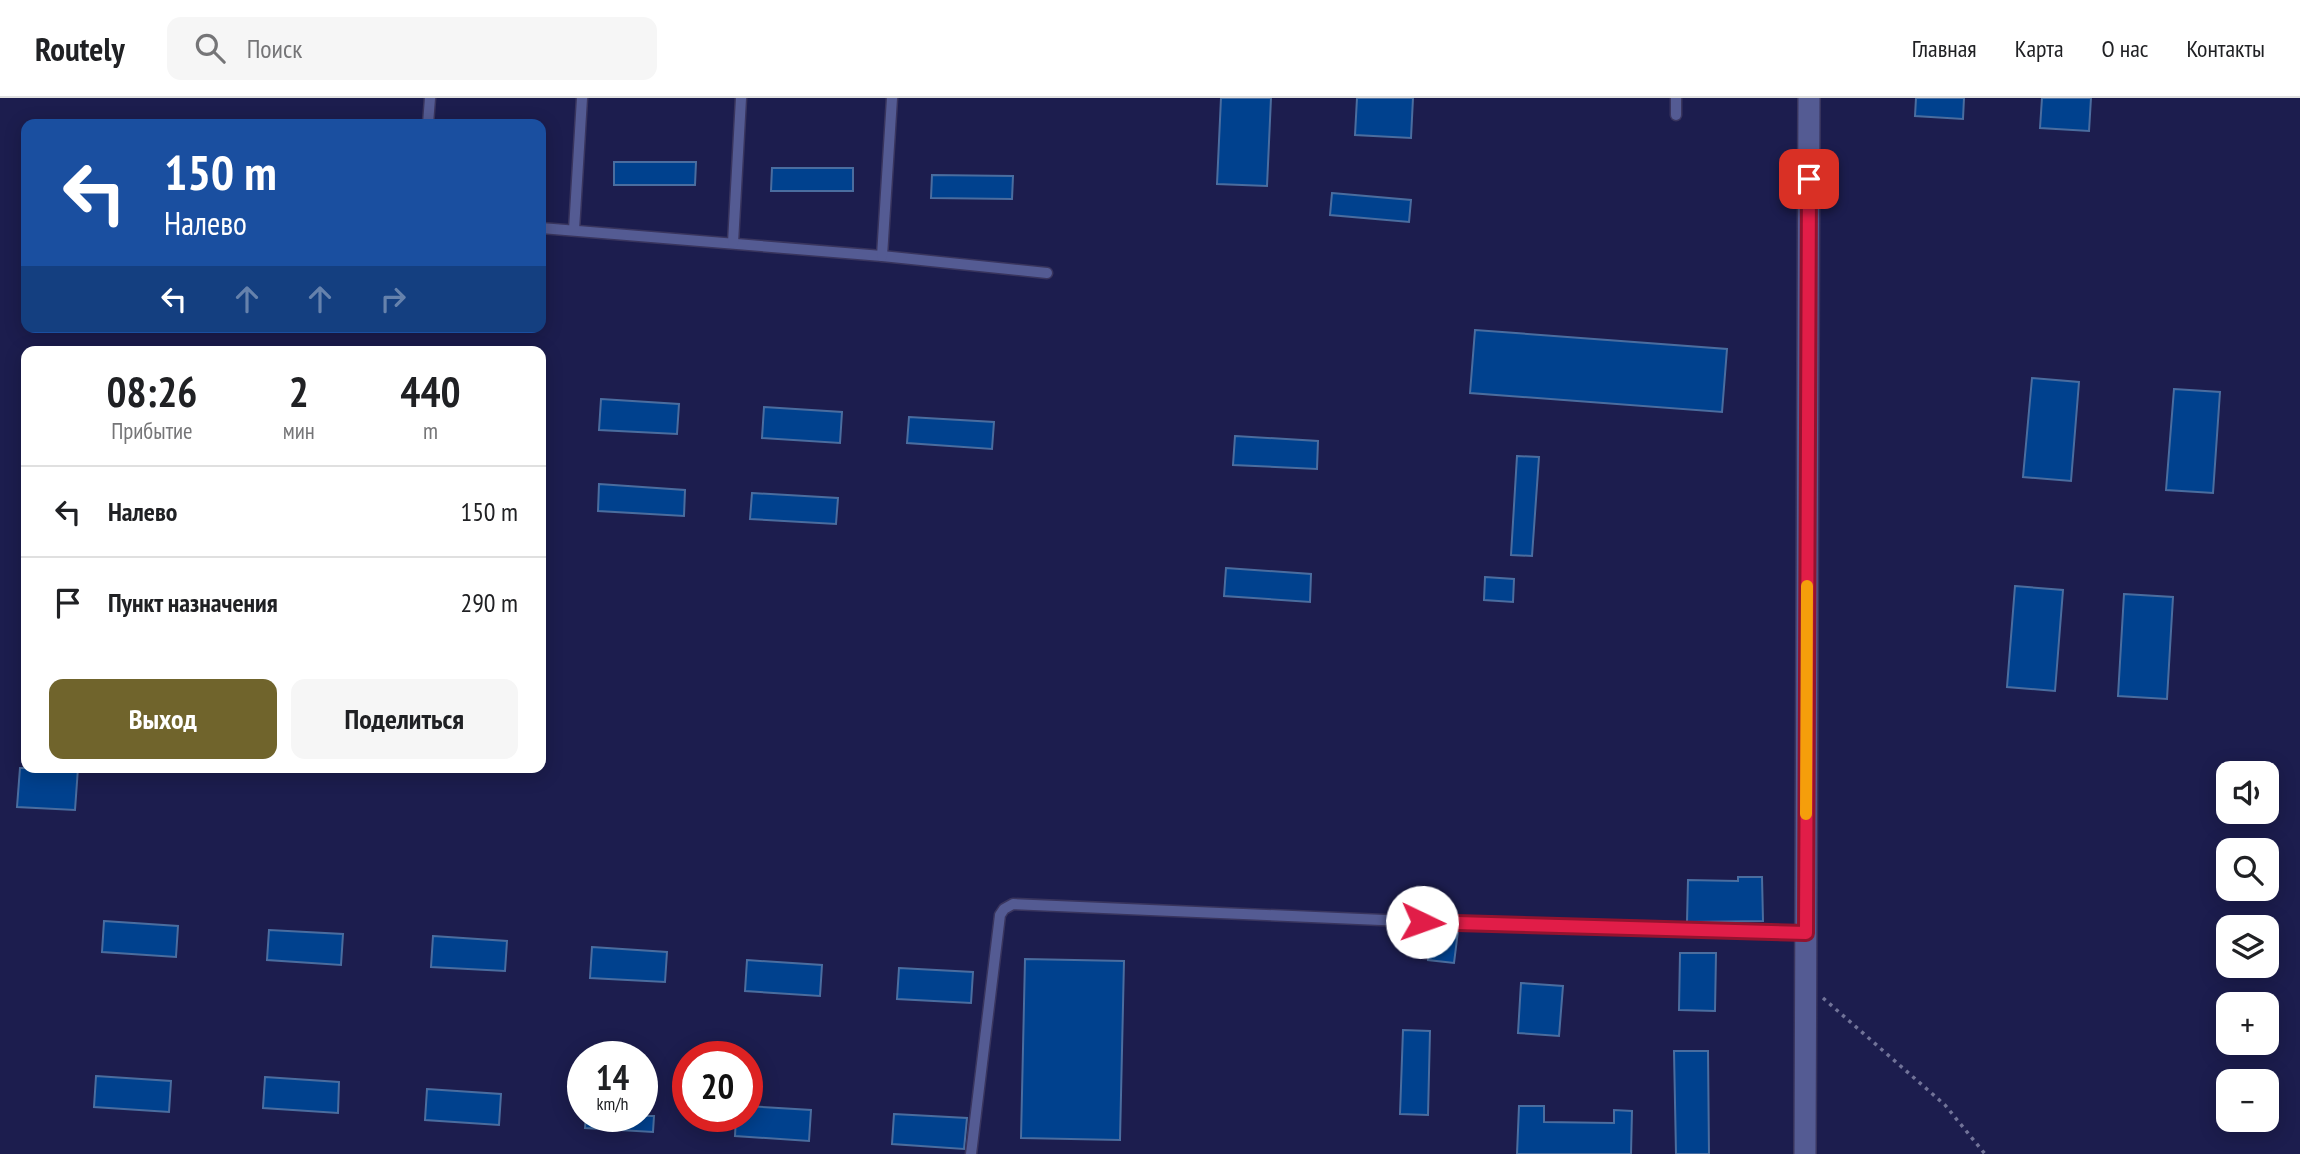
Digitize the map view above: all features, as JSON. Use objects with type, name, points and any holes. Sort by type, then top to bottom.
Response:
[{"type":"street","points":[[1805,1154],[1809,98]]},
{"type":"lane","points":[[428,119],[430,98]]},
{"type":"lane","points":[[573,230],[582,98]]},
{"type":"lane","points":[[733,243],[741,98]]},
{"type":"lane","points":[[882,256],[892,98]]},
{"type":"lane","points":[[1676,98],[1676,115]]},
{"type":"lane","points":[[546,228],[882,256],[1047,273]]},
{"type":"lane","points":[[971,1154],[1000,915],[1003,909],[1013,904],[1475,924],[1806,933]]},
{"type":"path","points":[[1806,981],[1851,1024],[1945,1105],[1985,1154]]},
{"type":"building","points":[[1221,98],[1271,98],[1267,186],[1217,184]]},
{"type":"building","points":[[1357,98],[1413,98],[1411,138],[1355,135]]},
{"type":"building","points":[[1916,98],[1964,98],[1963,119],[1915,116]]},
{"type":"building","points":[[2042,98],[2091,98],[2089,131],[2040,128]]},
{"type":"building","points":[[614,162],[696,162],[695,185],[614,185]]},
{"type":"building","points":[[772,168],[853,168],[853,191],[771,191]]},
{"type":"building","points":[[932,175],[1013,176],[1012,199],[931,198]]},
{"type":"building","points":[[1332,193],[1411,200],[1409,222],[1330,215]]},
{"type":"building","points":[[1475,330],[1727,349],[1722,412],[1470,393]]},
{"type":"building","points":[[2032,378],[2079,382],[2071,481],[2023,477]]},
{"type":"building","points":[[2174,389],[2220,392],[2213,493],[2166,490]]},
{"type":"building","points":[[601,399],[679,404],[677,434],[599,430]]},
{"type":"building","points":[[764,407],[842,412],[840,443],[762,438]]},
{"type":"building","points":[[909,417],[994,422],[992,449],[907,443]]},
{"type":"building","points":[[1235,436],[1318,441],[1317,469],[1233,465]]},
{"type":"building","points":[[1517,456],[1539,457],[1532,556],[1511,555]]},
{"type":"building","points":[[599,484],[685,490],[684,516],[598,511]]},
{"type":"building","points":[[752,493],[838,498],[836,524],[750,519]]},
{"type":"building","points":[[1226,568],[1311,574],[1310,602],[1224,596]]},
{"type":"building","points":[[1485,577],[1514,579],[1513,602],[1484,600]]},
{"type":"building","points":[[2015,586],[2063,590],[2055,691],[2007,687]]},
{"type":"building","points":[[2124,594],[2173,597],[2167,699],[2118,696]]},
{"type":"building","points":[[20,768],[21,773],[78,773],[75,810],[17,807]]},
{"type":"building","points":[[1738,877],[1762,877],[1763,921],[1687,922],[1688,880],[1738,881]]},
{"type":"building","points":[[104,921],[178,926],[176,957],[102,952]]},
{"type":"building","points":[[269,930],[343,934],[341,965],[267,960]]},
{"type":"building","points":[[1432,930],[1458,931],[1454,963],[1428,960]]},
{"type":"building","points":[[433,936],[507,941],[505,971],[431,967]]},
{"type":"building","points":[[592,947],[667,952],[665,982],[590,978]]},
{"type":"building","points":[[1680,953],[1716,953],[1715,1011],[1679,1010]]},
{"type":"building","points":[[1025,959],[1124,961],[1120,1140],[1021,1138]]},
{"type":"building","points":[[747,960],[822,965],[820,996],[745,991]]},
{"type":"building","points":[[899,968],[973,972],[971,1003],[897,999]]},
{"type":"building","points":[[1521,983],[1563,986],[1559,1036],[1518,1033]]},
{"type":"building","points":[[1403,1030],[1430,1031],[1428,1115],[1400,1114]]},
{"type":"building","points":[[1674,1051],[1708,1051],[1709,1154],[1676,1154]]},
{"type":"building","points":[[96,1076],[171,1081],[169,1112],[94,1107]]},
{"type":"building","points":[[265,1077],[339,1082],[338,1113],[263,1108]]},
{"type":"building","points":[[427,1089],[501,1094],[499,1125],[425,1120]]},
{"type":"building","points":[[1519,1106],[1544,1106],[1544,1122],[1614,1123],[1614,1110],[1632,1111],[1631,1154],[1517,1154]]},
{"type":"building","points":[[763,1107],[811,1110],[809,1141],[735,1136],[735,1132],[763,1132]]},
{"type":"building","points":[[894,1114],[967,1118],[964,1149],[892,1144]]},
{"type":"slow traffic","points":[[1806,814],[1807,586]]},
{"type":"route","points":[[1422,922],[1806,933],[1809,179]]}]
